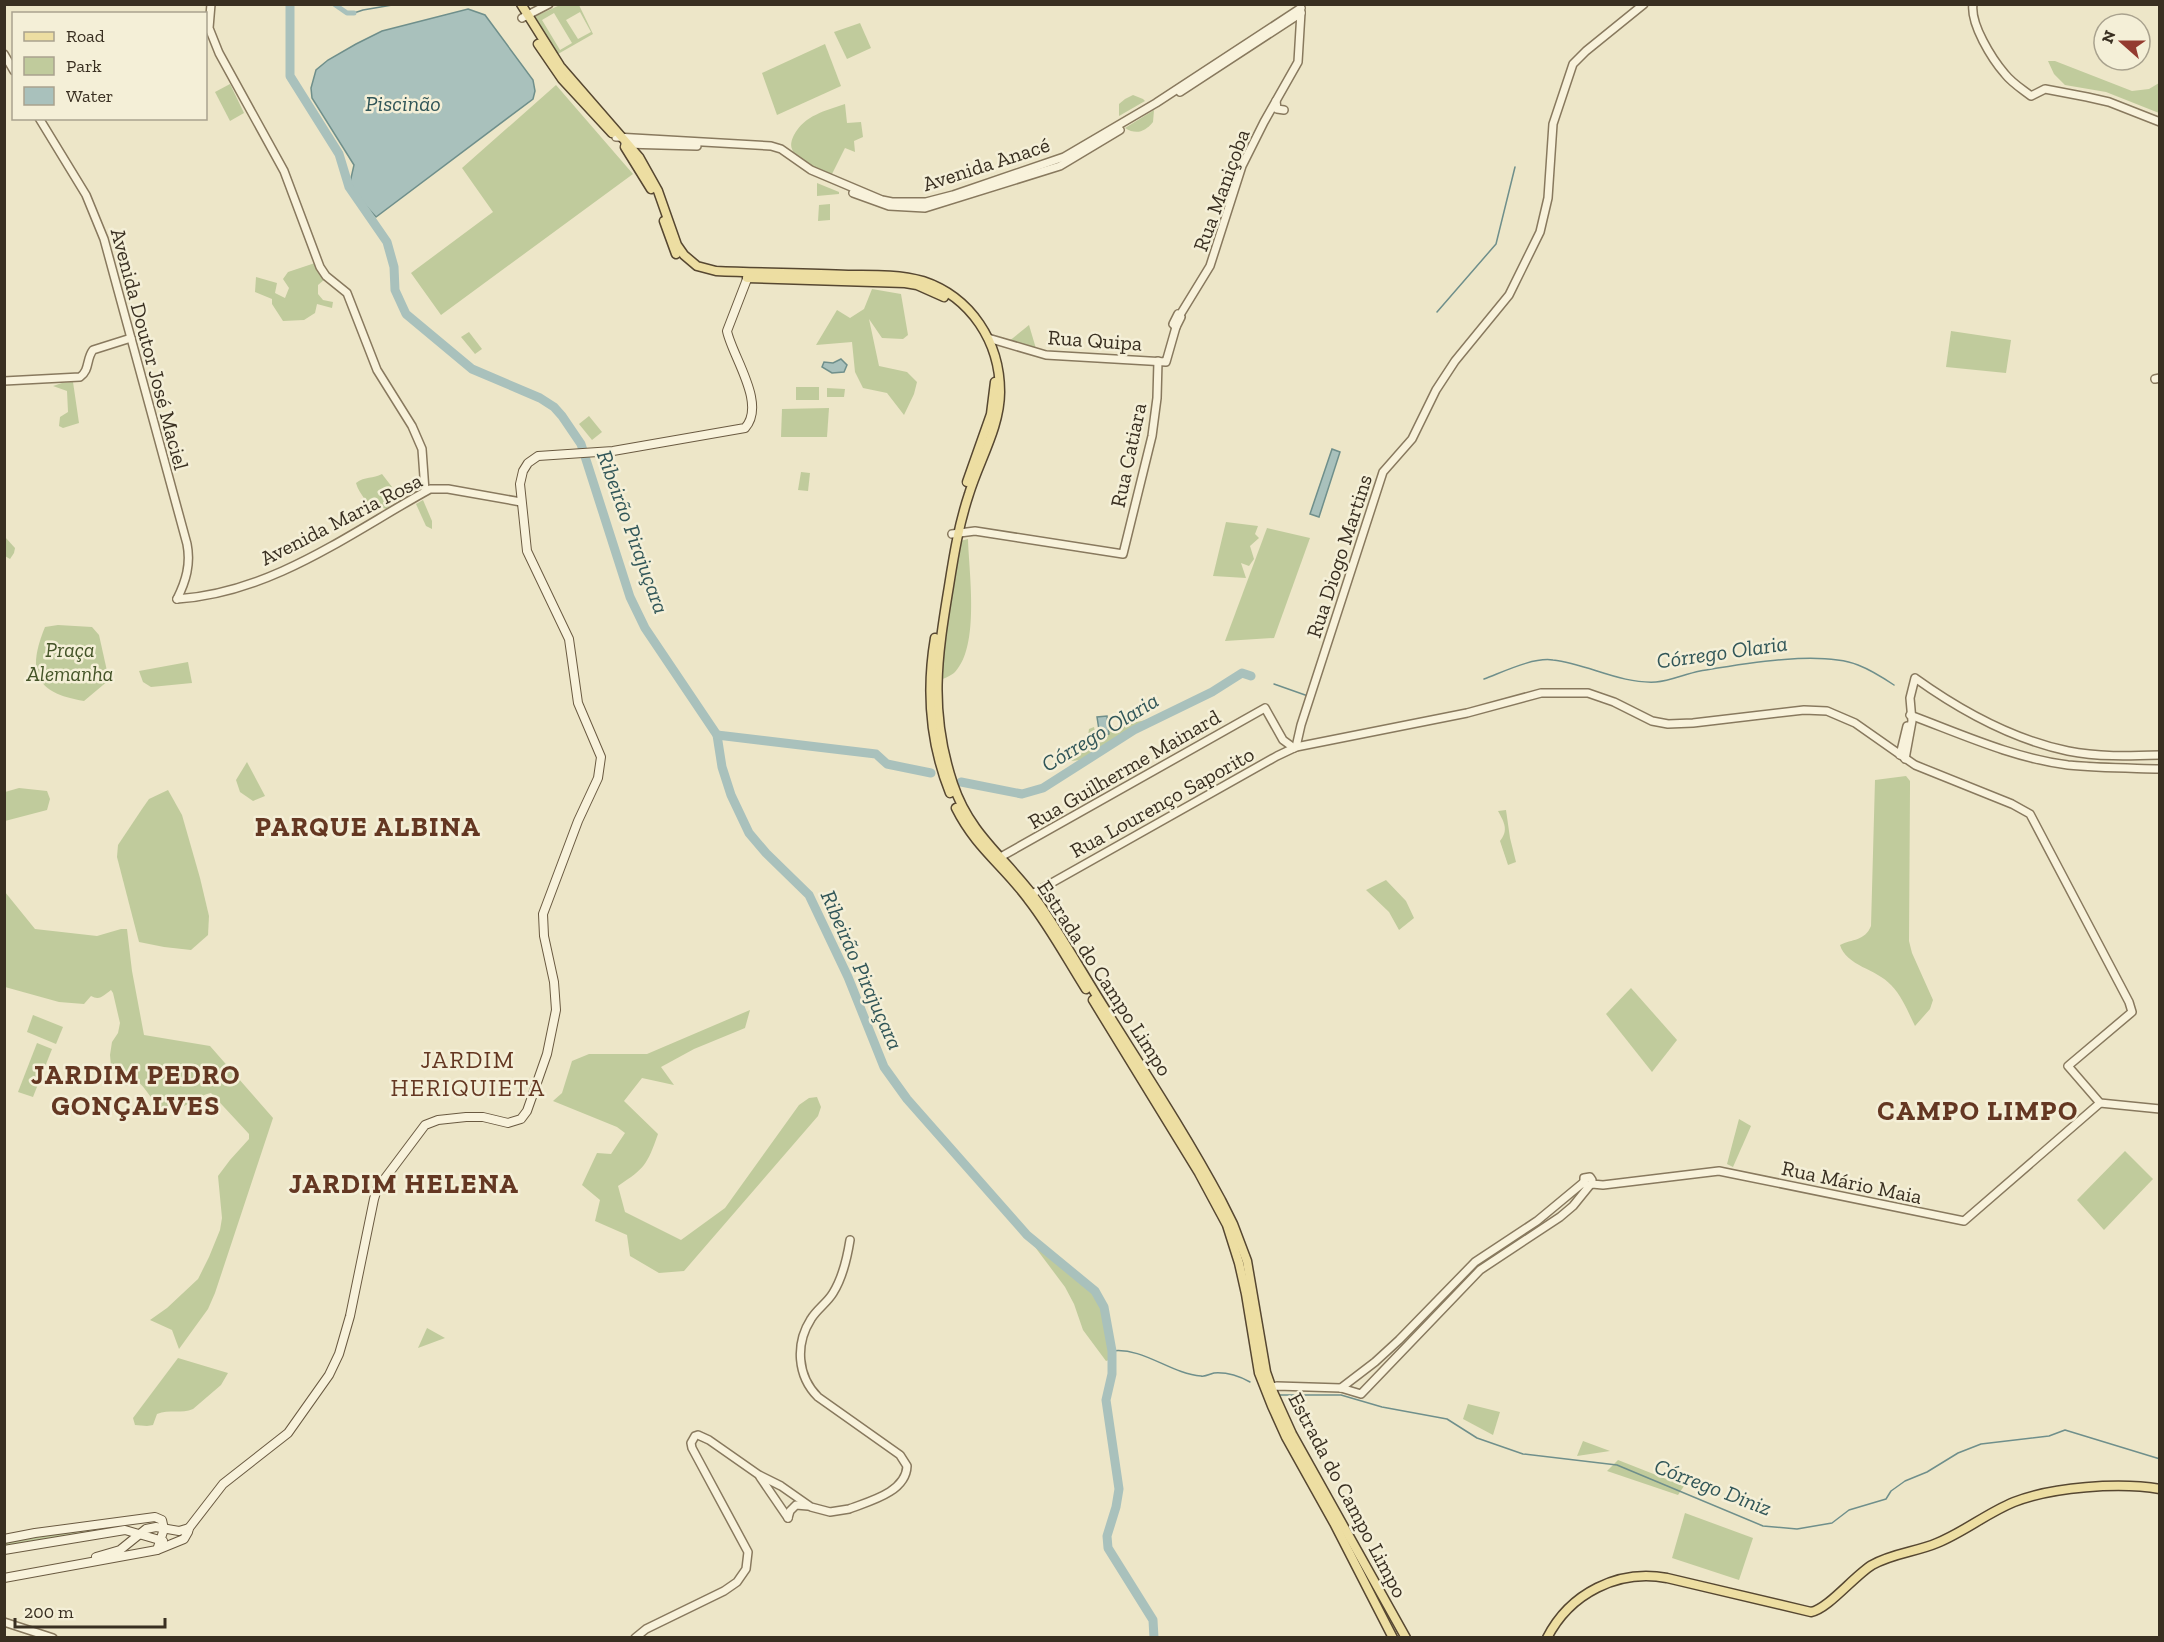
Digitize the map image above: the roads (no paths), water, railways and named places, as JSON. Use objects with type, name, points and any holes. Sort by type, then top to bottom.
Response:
[{"type":"main road","name":"Estrada do Campo Limpo","points":[[514,4],[562,80],[623,141],[648,184],[663,219],[670,243],[680,260],[692,269],[704,274],[890,276],[922,281],[949,294],[967,307],[988,338],[996,358],[999,376],[998,414],[955,533],[936,681],[941,743],[955,790],[973,826],[996,859],[1032,894],[1071,953],[1205,1171],[1233,1224],[1253,1290],[1268,1389],[1286,1437],[1334,1523],[1393,1638]]},
{"type":"main road","name":"Estrada do Campo Limpo","points":[[521,4],[524,17]]},
{"type":"main road","name":"Estrada do Campo Limpo","points":[[748,275],[917,285],[944,297],[971,320],[982,338],[993,368],[994,400],[974,461],[955,533],[932,659],[931,710],[941,766],[965,825],[1028,898],[1042,919],[1216,1203],[1227,1225],[1239,1263],[1259,1373],[1406,1638]]},
{"type":"main road","points":[[4,1578],[118,1554],[157,1550],[187,1536],[189,1528],[223,1484],[288,1433],[329,1375],[339,1354],[350,1316],[377,1189],[424,1125],[438,1120],[483,1117],[508,1123],[520,1119],[527,1111],[541,1072],[554,1024],[556,1003],[552,970],[544,936],[543,914],[602,764],[578,703],[569,639],[531,564],[527,551],[521,502],[521,477],[528,463],[538,456],[591,453],[735,431],[748,426],[751,415],[749,391],[727,331],[748,275]]},
{"type":"main road","points":[[932,659],[932,674],[936,681]]},
{"type":"main road","points":[[1547,1638],[1559,1618],[1575,1601],[1601,1585],[1627,1577],[1667,1578],[1811,1612],[1824,1606],[1859,1574],[1879,1562],[1940,1542],[2015,1502],[2048,1493],[2075,1489],[2130,1486],[2160,1489]]},
{"type":"main road","points":[[4,1539],[151,1517],[160,1518],[164,1529],[157,1550]]},
{"type":"main road","points":[[118,1554],[139,1533],[151,1527],[179,1532],[189,1528]]},
{"type":"main road","points":[[4,1550],[125,1530],[160,1541],[176,1542]]},
{"type":"main road","points":[[113,1532],[124,1538],[118,1554]]},
{"type":"street","points":[[211,4],[209,28],[219,53],[291,185],[322,271],[347,293],[374,365],[418,439],[422,449],[425,491]]},
{"type":"street","points":[[524,17],[549,4]]},
{"type":"street","name":"Rua Diogo Martins","points":[[1295,748],[1383,472],[1412,439],[1436,390],[1455,361],[1504,303],[1540,232],[1548,198],[1553,124],[1573,64],[1644,4]]},
{"type":"street","points":[[1973,4],[1974,19],[1995,61],[2009,79],[2031,96],[2045,89],[2087,97],[2109,102],[2160,122]]},
{"type":"street","name":"Rua Maniçoba","points":[[1162,362],[1180,315],[1210,267],[1242,166],[1298,62],[1301,9]]},
{"type":"street","name":"Avenida Anacé","points":[[623,141],[761,147],[780,152],[813,175],[879,203],[914,209],[938,205],[1051,169],[1072,160],[1301,9]]},
{"type":"street","points":[[4,54],[12,68]]},
{"type":"street","points":[[1276,101],[1276,109],[1284,110]]},
{"type":"street","name":"Avenida Doutor José Maciel","points":[[40,120],[86,195],[106,246],[189,553],[187,572],[177,599]]},
{"type":"street","points":[[4,381],[80,377],[86,371],[88,358],[96,348],[131,338]]},
{"type":"street","name":"Rua Quipa","points":[[988,338],[1046,355],[1162,362]]},
{"type":"street","name":"Rua Catiara","points":[[955,533],[975,531],[1123,554],[1145,470],[1162,362]]},
{"type":"street","name":"Avenida Maria Rosa","points":[[177,599],[204,596],[280,572],[334,545],[433,488],[521,502]]},
{"type":"street","points":[[1902,757],[1915,678],[1946,700],[1999,729],[2067,750],[2102,754],[2160,755]]},
{"type":"street","name":"Rua Lourenço Saporito","points":[[1032,894],[1295,748],[1467,713],[1541,693],[1563,691],[1597,695],[1652,721],[1668,724],[1804,710],[1827,711],[1855,723],[1915,765],[2012,804],[2030,814],[2132,1012],[2068,1066],[2100,1103]]},
{"type":"street","name":"Rua Guilherme Mainard","points":[[996,859],[1265,708],[1283,740]]},
{"type":"street","points":[[1910,715],[2015,753],[2068,765],[2160,769]]},
{"type":"street","points":[[1283,740],[1295,748]]},
{"type":"street","name":"Rua Lourenço Saporito","points":[[1277,756],[1283,740]]},
{"type":"street","points":[[2100,766],[2102,754]]},
{"type":"street","points":[[2100,1103],[2160,1109]]},
{"type":"street","name":"Rua Mário Maia","points":[[1588,1184],[1603,1185],[1719,1171],[1964,1221],[2100,1103]]},
{"type":"street","points":[[1570,1181],[1575,1189]]},
{"type":"street","points":[[1341,1388],[1380,1357],[1475,1262],[1537,1221],[1575,1189],[1588,1184]]},
{"type":"street","points":[[1268,1389],[1277,1386],[1341,1388],[1361,1394],[1474,1276],[1560,1217],[1573,1206],[1588,1184]]},
{"type":"street","points":[[635,1638],[646,1629],[724,1591],[737,1582],[746,1569],[748,1552],[744,1542],[692,1448],[692,1438],[698,1435],[709,1440],[759,1475],[781,1486],[811,1507],[830,1512],[857,1506],[898,1487],[904,1479],[907,1466],[900,1455],[818,1397],[810,1388],[801,1369],[801,1354],[806,1331],[812,1318],[831,1296],[839,1282],[846,1263],[850,1240]]},
{"type":"street","points":[[759,1475],[789,1511]]},
{"type":"street","points":[[773,1494],[775,1488],[781,1486]]},
{"type":"street","points":[[789,1511],[796,1497]]},
{"type":"street","points":[[789,1511],[811,1507]]},
{"type":"street","points":[[4,1622],[53,1638]]},
{"type":"water","name":"Piscinão","points":[[468,9],[485,15],[533,80],[535,91],[533,99],[376,217],[349,187],[354,165],[312,98],[311,88],[316,70],[328,60],[382,31]]},
{"type":"water","points":[[841,359],[847,365],[844,372],[832,373],[822,367],[824,362],[833,363]]},
{"type":"water","points":[[1332,449],[1340,452],[1319,517],[1310,514]]},
{"type":"water","points":[[1107,716],[1109,734],[1100,736],[1097,717]]},
{"type":"waterway","name":"Ribeirão Pirajuçara","points":[[290,4],[290,76],[339,154],[349,187],[387,242],[394,267],[395,290],[406,314],[472,369],[540,398],[554,407],[562,416],[581,444],[630,597],[645,628],[717,735],[722,767],[731,795],[749,833],[809,895],[848,977],[884,1067],[907,1099],[1027,1235],[1095,1291],[1104,1307],[1112,1351],[1112,1374],[1106,1400],[1119,1489],[1107,1536],[1108,1548],[1153,1620],[1154,1638]]},
{"type":"waterway","points":[[334,4],[347,13],[354,13]]},
{"type":"waterway","points":[[354,13],[398,4]]},
{"type":"waterway","points":[[1437,312],[1496,244],[1515,167]]},
{"type":"waterway","name":"Córrego Olaria","points":[[1484,679],[1518,666],[1545,660],[1579,665],[1630,680],[1656,682],[1700,671],[1802,658],[1842,661],[1858,665],[1894,685]]},
{"type":"waterway","name":"Córrego Olaria","points":[[961,782],[1022,794],[1043,788],[1134,730],[1212,692],[1242,673],[1251,676]]},
{"type":"waterway","name":"Córrego Olaria","points":[[1274,684],[1308,696]]},
{"type":"waterway","name":"Córrego Olaria","points":[[717,735],[876,754],[887,764],[931,773]]},
{"type":"waterway","points":[[1112,1351],[1135,1353],[1190,1374],[1206,1376],[1224,1373],[1250,1382]]},
{"type":"waterway","name":"Córrego Diniz","points":[[1277,1395],[1341,1395],[1382,1407],[1447,1419],[1477,1438],[1523,1454],[1617,1465],[1763,1526],[1797,1529],[1832,1523],[1849,1510],[1886,1499],[1891,1491],[1905,1481],[1927,1472],[1958,1453],[1981,1444],[2049,1436],[2065,1430],[2160,1459]]},
{"type":"district","name":"PARQUE ALBINA","points":[[368,827]]},
{"type":"district","name":"JARDIM HERIQUIETA","points":[[468,1073]]},
{"type":"district","name":"JARDIM PEDRO GONÇALVES","points":[[136,1090]]},
{"type":"district","name":"CAMPO LIMPO","points":[[1978,1111]]},
{"type":"district","name":"JARDIM HELENA","points":[[404,1184]]},
{"type":"park label","name":"Praça Alemanha","points":[[70,661]]}]
